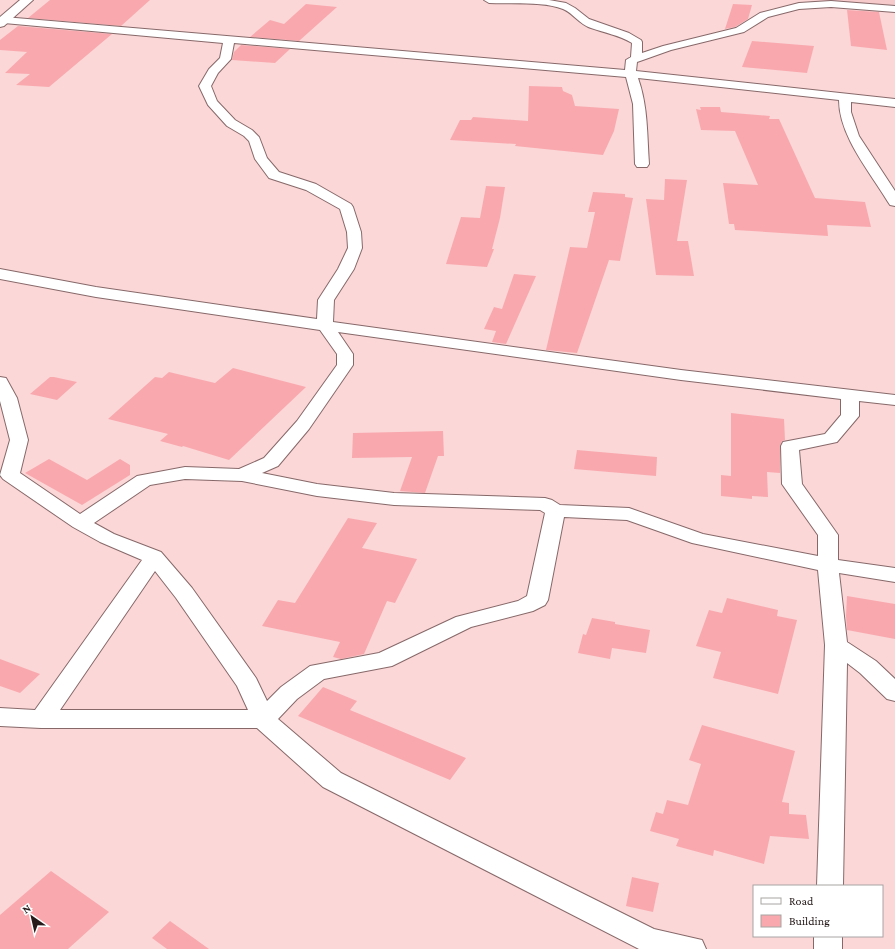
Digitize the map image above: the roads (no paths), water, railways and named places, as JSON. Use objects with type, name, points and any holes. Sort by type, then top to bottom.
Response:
[{"type":"street","points":[[2,22],[27,0]]},
{"type":"street","points":[[489,0],[540,2],[559,4],[568,7],[588,24],[623,34],[637,42],[636,59]]},
{"type":"street","points":[[642,164],[638,96],[630,74],[630,65],[632,60],[667,48],[740,30],[764,15],[799,6],[831,4],[895,9]]},
{"type":"street","points":[[2,22],[232,39],[491,64],[630,74],[895,102]]},
{"type":"street","points":[[232,39],[228,44],[225,59],[213,70],[205,86],[212,102],[231,122],[248,133],[255,140],[261,159],[274,175],[311,186],[346,207],[354,232],[354,248],[346,269],[326,300],[325,325],[345,354],[345,366],[303,424],[271,462],[242,475]]},
{"type":"street","points":[[845,97],[845,112],[853,136],[895,202]]},
{"type":"street","points":[[0,274],[96,292],[452,344],[895,400]]},
{"type":"street","points":[[0,382],[8,398],[19,440],[10,474],[80,523],[107,538],[154,557],[184,593],[248,684],[263,719],[332,780],[649,940],[692,949]]},
{"type":"street","points":[[830,885],[836,645],[828,565],[828,535],[792,484],[790,446],[831,438],[850,416],[850,395]]},
{"type":"street","points":[[80,523],[144,480],[185,473],[242,475],[332,492],[394,499],[545,504],[555,510],[629,514],[699,539],[828,565],[895,575]]},
{"type":"street","points":[[0,718],[263,719],[289,693],[318,672],[384,660],[464,622],[524,606],[537,600],[555,510]]},
{"type":"street","points":[[41,719],[154,557]]},
{"type":"street","points":[[836,645],[868,667],[895,693]]},
{"type":"street","points":[[828,937],[828,949]]}]
